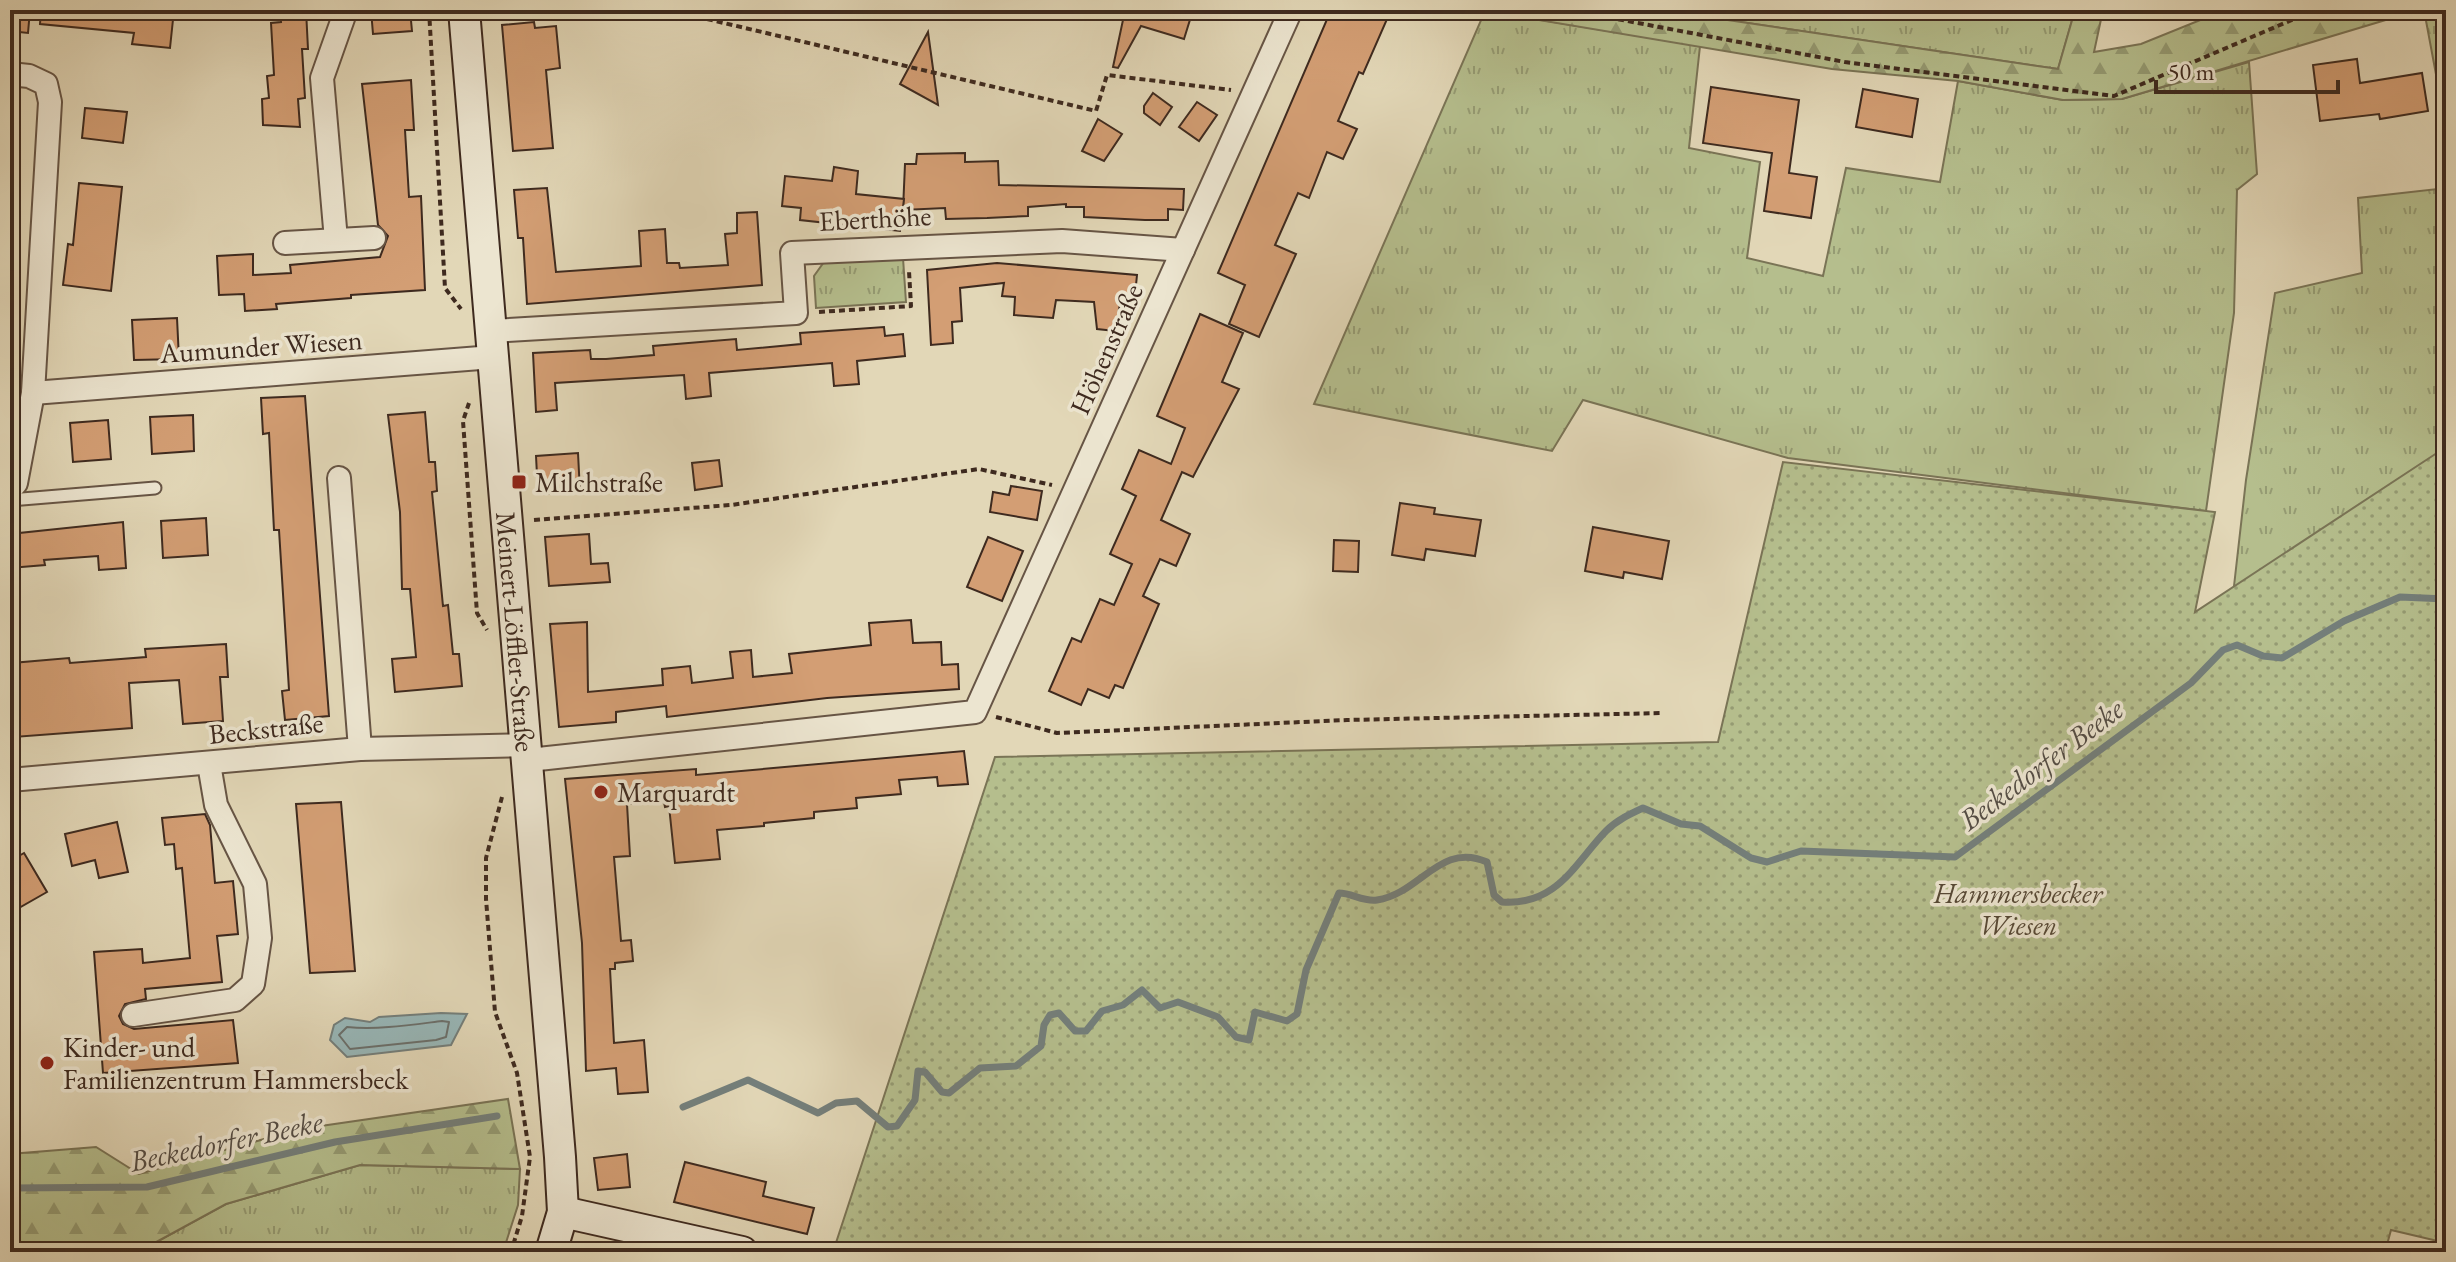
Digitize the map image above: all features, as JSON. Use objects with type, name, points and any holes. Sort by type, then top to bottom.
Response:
[{"type":"street","points":[[336,240],[322,78],[346,10]]},
{"type":"street","name":"Meinert-Löffler-Straße","points":[[464,10],[486,350],[508,522],[529,753],[563,1212],[551,1252]]},
{"type":"street","name":"Höhenstraße","points":[[975,712],[1291,10]]},
{"type":"street","points":[[10,74],[29,76],[46,84],[50,102],[33,393],[16,483],[10,490]]},
{"type":"street","points":[[285,243],[374,238]]},
{"type":"street","name":"Eberthöhe","points":[[796,313],[792,253],[1062,241],[1183,250]]},
{"type":"street","points":[[486,350],[796,313]]},
{"type":"street","name":"Aumunder Wiesen","points":[[33,393],[486,350]]},
{"type":"street","points":[[339,478],[360,749]]},
{"type":"street","points":[[529,753],[975,712]]},
{"type":"street","name":"Beckstraße","points":[[10,780],[360,749],[529,753]]},
{"type":"street","points":[[133,1015],[235,1000],[253,984],[260,938],[255,884],[216,805],[209,764]]},
{"type":"street","points":[[563,1212],[742,1252]]},
{"type":"lane","points":[[10,500],[155,488]]},
{"type":"path","points":[[429,10],[445,288],[463,312]]},
{"type":"path","points":[[1569,10],[1845,62],[2114,96],[2315,10]]},
{"type":"path","points":[[707,19],[1096,111],[1107,75],[1254,93]]},
{"type":"path","points":[[796,313],[911,306],[907,246]]},
{"type":"path","points":[[486,350],[463,421],[477,613],[491,636]]},
{"type":"path","points":[[508,522],[731,505],[979,469],[1075,490]]},
{"type":"path","points":[[975,712],[1057,733],[1347,720],[1663,713]]},
{"type":"path","points":[[506,788],[486,858],[486,899],[495,1012],[517,1073],[530,1157],[522,1216],[511,1252]]},
{"type":"green space","points":[[1660,10],[2075,10],[2058,69]]},
{"type":"green space","points":[[1660,10],[2058,69],[2075,10],[2103,10],[2094,52],[2141,44],[2225,10],[2419,10],[2122,99],[2063,100],[1958,81],[1832,69],[1485,11]]},
{"type":"green space","points":[[2424,10],[2446,10],[2446,128]]},
{"type":"green space","points":[[1485,11],[1700,46],[1689,148],[1760,162],[1747,258],[1823,276],[1846,168],[1940,182],[1958,81],[2063,100],[2122,99],[2249,62],[2257,174],[2237,190],[2234,313],[2206,511],[1788,458],[1583,400],[1552,451],[1314,404]]},
{"type":"green space","points":[[2446,188],[2446,454],[2233,595],[2246,480],[2275,293],[2362,273],[2358,198]]},
{"type":"green space","points":[[903,258],[906,302],[816,308],[814,276],[824,262]]},
{"type":"green space","name":"Hammersbecker Wiesen","points":[[2446,447],[2446,1243],[2391,1230],[2385,1252],[833,1252],[995,757],[1718,742],[1783,462],[2215,512],[2195,612]]},
{"type":"green space","points":[[508,1099],[520,1169],[360,1165],[226,1204],[138,1252],[10,1252],[10,1154],[96,1147],[139,1174],[300,1129]]},
{"type":"green space","points":[[360,1165],[520,1169],[518,1205],[503,1252],[466,1252],[441,1245],[438,1252],[138,1252],[226,1204]]},
{"type":"water","points":[[467,1014],[451,1045],[347,1057],[330,1040],[334,1025],[345,1018],[370,1022],[379,1017]]},
{"type":"building","points":[[10,10],[30,10],[28,33],[10,31]]},
{"type":"building","points":[[41,10],[174,10],[170,48],[132,44],[134,33],[40,24]]},
{"type":"building","points":[[280,10],[306,10],[308,49],[302,49],[305,98],[298,99],[300,127],[263,125],[262,99],[269,98],[267,76],[274,75],[271,23],[281,22]]},
{"type":"building","points":[[371,10],[410,10],[412,31],[373,34]]},
{"type":"building","points":[[1107,10],[1193,10],[1184,39],[1141,26],[1118,68],[1113,67],[1123,20],[1106,15]]},
{"type":"building","points":[[1331,10],[1391,10],[1338,121],[1357,129],[1343,159],[1327,152],[1309,198],[1298,193],[1275,245],[1296,254],[1259,337],[1229,324],[1245,285],[1218,273]]},
{"type":"building","points":[[534,22],[535,28],[556,26],[560,68],[546,70],[553,148],[513,151],[502,25]]},
{"type":"building","points":[[928,32],[938,105],[900,84]]},
{"type":"building","points":[[2357,59],[2360,83],[2422,73],[2428,111],[2380,119],[2379,114],[2320,121],[2313,65]]},
{"type":"building","points":[[411,80],[414,130],[405,130],[409,197],[421,196],[425,290],[351,295],[351,298],[276,304],[277,309],[245,311],[244,294],[219,295],[217,256],[253,254],[253,275],[291,273],[290,265],[380,257],[388,236],[378,225],[362,84]]},
{"type":"building","points":[[1711,87],[1799,100],[1789,173],[1817,177],[1811,218],[1764,211],[1772,153],[1703,143]]},
{"type":"building","points":[[1863,89],[1918,99],[1912,137],[1856,127]]},
{"type":"building","points":[[1153,93],[1172,107],[1160,125],[1144,113],[1144,106]]},
{"type":"building","points":[[1197,102],[1217,115],[1199,141],[1179,127]]},
{"type":"building","points":[[85,108],[127,112],[123,143],[82,138]]},
{"type":"building","points":[[1098,119],[1122,134],[1104,161],[1082,151]]},
{"type":"building","points":[[965,153],[965,162],[998,161],[999,185],[1184,189],[1183,210],[1168,209],[1168,220],[1145,220],[1084,217],[1084,207],[1066,207],[1066,204],[1028,207],[1028,216],[987,218],[946,219],[945,208],[903,210],[905,164],[916,164],[917,154]]},
{"type":"building","points":[[834,167],[858,171],[856,194],[904,199],[900,231],[800,220],[801,208],[782,206],[785,176],[832,181]]},
{"type":"building","points":[[79,183],[122,187],[111,291],[63,285],[68,244],[73,245]]},
{"type":"building","points":[[547,188],[556,272],[641,266],[639,231],[665,229],[667,263],[679,263],[680,268],[728,265],[725,234],[737,233],[737,213],[757,212],[762,285],[527,304],[523,238],[518,238],[514,190]]},
{"type":"building","points":[[997,263],[1137,275],[1134,305],[1120,304],[1115,331],[1097,329],[1094,302],[1056,300],[1053,318],[1014,315],[1015,297],[1002,296],[1004,283],[960,288],[962,321],[952,322],[953,343],[931,345],[927,270]]},
{"type":"building","points":[[1200,314],[1243,333],[1222,382],[1239,389],[1193,477],[1182,472],[1161,520],[1190,534],[1176,566],[1160,559],[1143,596],[1159,604],[1123,688],[1115,685],[1109,698],[1088,689],[1081,705],[1049,691],[1072,638],[1081,642],[1100,599],[1114,605],[1132,564],[1110,554],[1136,496],[1122,489],[1139,450],[1171,464],[1185,428],[1157,416]]},
{"type":"building","points":[[177,318],[179,359],[134,360],[132,320]]},
{"type":"building","points":[[884,327],[885,336],[903,334],[905,356],[857,361],[859,384],[834,386],[832,363],[709,373],[711,396],[686,399],[684,375],[555,383],[557,410],[536,412],[533,353],[590,350],[591,359],[606,359],[654,355],[653,346],[736,339],[737,350],[801,344],[800,333]]},
{"type":"building","points":[[305,396],[329,716],[285,720],[282,691],[289,690],[279,530],[274,530],[269,433],[263,434],[261,398]]},
{"type":"building","points":[[425,412],[429,462],[435,462],[437,491],[432,492],[443,606],[448,605],[453,654],[459,654],[462,686],[395,692],[392,659],[416,657],[410,589],[402,589],[400,512],[388,415]]},
{"type":"building","points":[[193,415],[194,451],[152,454],[150,417]]},
{"type":"building","points":[[108,420],[111,459],[73,462],[70,423]]},
{"type":"building","points":[[578,453],[580,492],[538,494],[536,456]]},
{"type":"building","points":[[719,460],[722,486],[695,490],[692,463]]},
{"type":"building","points":[[1011,486],[1042,491],[1037,520],[990,512],[993,492],[1009,495]]},
{"type":"building","points":[[1400,503],[1435,508],[1434,514],[1481,520],[1475,556],[1426,549],[1424,560],[1392,555]]},
{"type":"building","points":[[206,518],[208,555],[163,558],[161,521]]},
{"type":"building","points":[[123,522],[126,568],[99,570],[98,556],[44,560],[45,565],[10,568],[10,534]]},
{"type":"building","points":[[1593,527],[1669,541],[1662,579],[1624,572],[1623,578],[1585,571]]},
{"type":"building","points":[[589,534],[591,564],[608,563],[610,582],[549,586],[545,537]]},
{"type":"building","points":[[988,537],[1023,551],[1002,601],[967,587]]},
{"type":"building","points":[[1334,540],[1359,541],[1358,572],[1333,571]]},
{"type":"building","points":[[911,620],[913,643],[941,642],[942,665],[958,664],[959,689],[827,698],[667,717],[666,706],[616,712],[616,722],[559,727],[550,624],[587,622],[588,692],[663,685],[662,669],[690,666],[692,683],[733,678],[730,652],[751,650],[753,677],[792,673],[789,654],[871,645],[869,623]]},
{"type":"building","points":[[226,644],[228,677],[220,677],[223,721],[183,724],[179,680],[129,683],[132,728],[14,737],[12,663],[69,658],[70,663],[146,657],[145,649]]},
{"type":"building","points":[[964,751],[968,784],[938,786],[937,777],[899,780],[901,794],[856,798],[857,808],[814,812],[814,818],[764,823],[764,826],[717,830],[720,859],[675,863],[669,806],[665,807],[664,802],[627,804],[630,856],[614,857],[621,941],[631,940],[633,961],[615,963],[615,969],[610,969],[614,1043],[644,1040],[648,1092],[618,1094],[616,1068],[586,1071],[582,943],[565,779],[696,769],[696,775]]},
{"type":"building","points":[[341,802],[355,971],[310,973],[296,804]]},
{"type":"building","points":[[205,814],[210,825],[215,883],[233,881],[238,934],[217,936],[222,982],[145,989],[146,999],[125,1004],[119,1016],[123,1024],[134,1029],[233,1020],[238,1063],[103,1073],[94,952],[142,949],[143,963],[190,958],[182,868],[176,869],[174,844],[165,845],[162,818]]},
{"type":"building","points":[[117,822],[128,872],[99,878],[95,860],[72,866],[65,834]]},
{"type":"building","points":[[24,853],[47,892],[10,913],[10,861]]},
{"type":"building","points":[[627,1154],[630,1187],[598,1190],[594,1158]]},
{"type":"building","points":[[685,1162],[766,1182],[763,1196],[814,1208],[807,1234],[674,1202]]},
{"type":"waterway","name":"Beckedorfer Beeke","points":[[683,1107],[748,1080],[818,1113],[836,1103],[857,1101],[888,1127],[897,1126],[915,1100],[918,1071],[925,1072],[942,1092],[949,1093],[980,1068],[1016,1066],[1041,1046],[1044,1025],[1050,1015],[1059,1013],[1075,1031],[1086,1031],[1102,1011],[1123,1005],[1142,990],[1160,1008],[1178,1002],[1218,1017],[1236,1037],[1249,1040],[1255,1012],[1287,1021],[1297,1014],[1306,970],[1339,893],[1367,900],[1392,896],[1443,863],[1471,857],[1487,862],[1494,895],[1502,902],[1537,897],[1563,880],[1610,827],[1643,808],[1681,824],[1700,826],[1751,858],[1767,862],[1801,851],[1955,857],[2191,683],[2223,650],[2237,645],[2263,656],[2282,658],[2344,621],[2400,597],[2446,599]]},
{"type":"waterway","name":"Beckedorfer Beeke","points":[[10,1188],[147,1187],[335,1142],[497,1116]]},
{"type":"place","name":"Milchstraße","points":[[519,482]]},
{"type":"place","name":"Marquardt","points":[[601,792]]},
{"type":"place","name":"Kinder- und Familienzentrum Hammersbeck","points":[[47,1063]]}]
